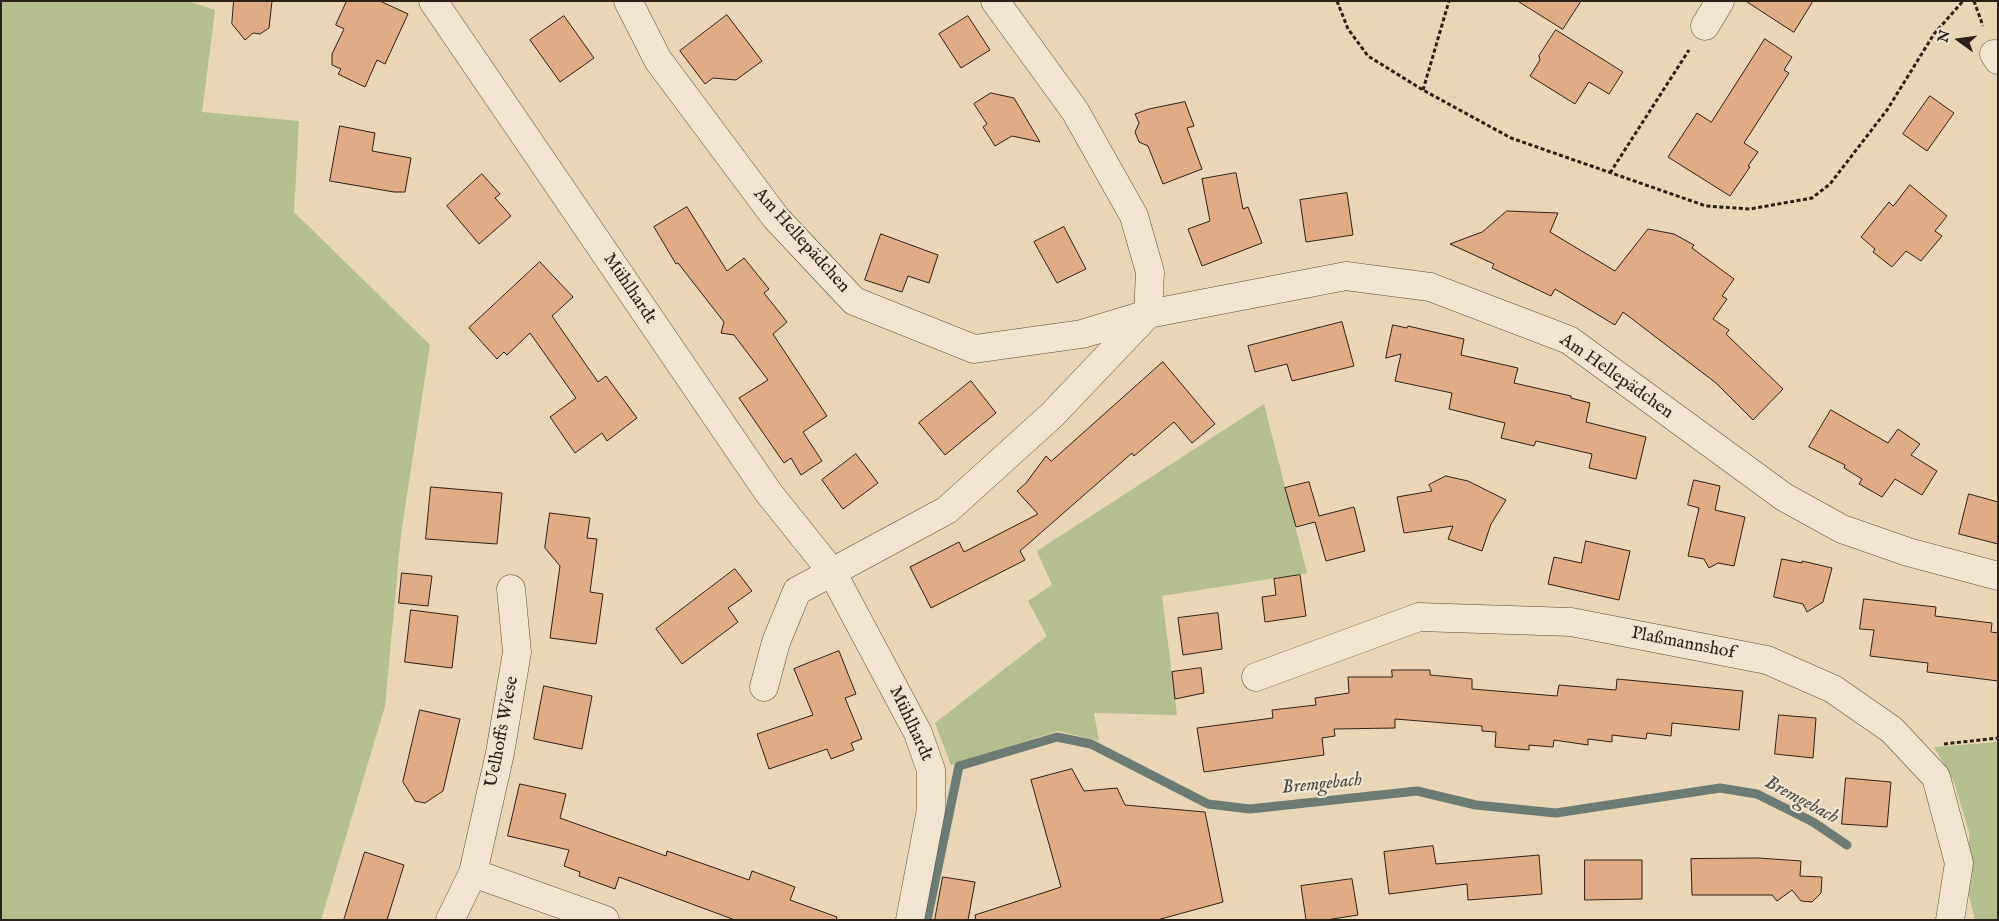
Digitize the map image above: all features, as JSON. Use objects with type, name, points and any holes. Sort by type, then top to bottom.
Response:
[{"type":"street","name":"Mühlhardt","points":[[434,1],[768,492],[832,572],[918,733],[931,770],[931,810],[910,920]]},
{"type":"street","name":"Am Hellepädchen","points":[[628,1],[658,60],[776,218],[854,301],[974,349],[1082,334],[1148,314],[1346,276],[1430,286],[1569,340],[1784,497],[1842,529],[1908,552],[1998,576]]},
{"type":"street","points":[[764,687],[776,642],[797,591],[947,510],[1052,415],[1148,314],[1150,272],[1134,216],[1075,110],[995,1]]},
{"type":"street","points":[[1705,26],[1720,1]]},
{"type":"street","name":"Uelhoffs Wiese","points":[[450,920],[473,873],[500,753],[517,652],[511,589]]},
{"type":"street","name":"Plaßmannshof","points":[[1256,677],[1419,617],[1570,622],[1767,660],[1833,689],[1892,730],[1936,777],[1959,863],[1950,920]]},
{"type":"street","points":[[473,873],[605,920]]},
{"type":"path","points":[[1337,1],[1348,29],[1368,56],[1423,90],[1511,138],[1706,206],[1750,209],[1812,198],[1830,184],[1887,110],[1934,34],[1963,1]]},
{"type":"path","points":[[1423,90],[1449,1]]},
{"type":"path","points":[[1610,173],[1705,26]]},
{"type":"path","points":[[1909,748],[1998,738]]},
{"type":"green space","points":[[1,1],[188,1],[215,10],[202,112],[299,121],[294,212],[430,345],[401,534],[385,706],[321,920],[1,920]]},
{"type":"green space","points":[[1264,404],[1307,573],[1162,596],[1177,715],[1094,713],[1099,741],[1058,731],[951,765],[935,723],[1047,636],[1028,601],[1052,585],[1037,551]]},
{"type":"green space","points":[[1998,742],[1998,920],[1975,920],[1969,896],[1969,832],[1954,782],[1934,747]]},
{"type":"building","points":[[234,1],[272,1],[269,28],[260,34],[253,33],[245,40],[232,24]]},
{"type":"building","points":[[347,1],[380,1],[408,14],[385,64],[377,60],[365,87],[338,74],[341,69],[332,65],[332,54],[344,29],[336,25]]},
{"type":"building","points":[[1518,1],[1581,1],[1563,29]]},
{"type":"building","points":[[1746,1],[1813,1],[1794,32]]},
{"type":"building","points":[[727,15],[762,61],[736,80],[713,78],[705,84],[680,51]]},
{"type":"building","points":[[564,16],[594,58],[560,82],[530,40]]},
{"type":"building","points":[[968,16],[990,50],[961,68],[939,34]]},
{"type":"building","points":[[1556,30],[1623,72],[1609,94],[1589,82],[1575,104],[1530,76],[1540,60],[1539,56]]},
{"type":"building","points":[[1765,39],[1792,57],[1784,70],[1789,73],[1744,143],[1758,152],[1730,196],[1668,157],[1697,113],[1711,122]]},
{"type":"building","points":[[991,93],[1014,98],[1040,142],[1012,136],[995,146],[983,127],[987,124],[974,104]]},
{"type":"building","points":[[1930,96],[1954,113],[1927,151],[1903,134]]},
{"type":"building","points":[[1185,102],[1194,126],[1187,128],[1202,169],[1163,184],[1148,146],[1139,142],[1135,132],[1139,123],[1135,114],[1149,109]]},
{"type":"building","points":[[340,126],[375,133],[372,151],[411,158],[405,192],[394,192],[330,181]]},
{"type":"building","points":[[1236,173],[1243,209],[1248,207],[1262,243],[1202,266],[1188,229],[1210,221],[1202,179]]},
{"type":"building","points":[[482,174],[500,194],[495,198],[511,216],[479,244],[447,206]]},
{"type":"building","points":[[1910,185],[1947,216],[1935,231],[1942,236],[1921,261],[1906,251],[1892,267],[1873,252],[1875,249],[1861,237],[1889,202],[1893,206]]},
{"type":"building","points":[[1347,193],[1353,235],[1306,242],[1300,200]]},
{"type":"building","points":[[687,207],[727,271],[744,258],[769,289],[764,293],[787,322],[773,334],[827,416],[803,432],[822,461],[801,475],[791,458],[784,463],[739,398],[768,380],[734,335],[721,333],[724,322],[678,263],[676,264],[654,227]]},
{"type":"building","points":[[1507,211],[1558,213],[1550,232],[1615,271],[1648,229],[1674,234],[1694,245],[1692,248],[1734,279],[1722,296],[1727,299],[1713,319],[1729,330],[1726,334],[1783,389],[1753,420],[1716,383],[1623,312],[1615,325],[1555,289],[1551,296],[1492,268],[1494,264],[1450,244],[1482,232]]},
{"type":"building","points":[[1064,227],[1086,269],[1057,283],[1034,242]]},
{"type":"building","points":[[881,234],[938,255],[929,283],[908,276],[902,292],[865,280]]},
{"type":"building","points":[[540,262],[573,297],[552,316],[598,382],[606,376],[637,418],[607,441],[602,433],[575,453],[550,417],[576,398],[530,333],[507,355],[504,352],[497,359],[469,328]]},
{"type":"building","points":[[1342,322],[1354,366],[1292,381],[1287,364],[1255,372],[1248,346]]},
{"type":"building","points":[[1393,325],[1407,328],[1408,326],[1464,339],[1461,355],[1518,368],[1514,383],[1571,396],[1571,398],[1590,403],[1586,422],[1646,437],[1636,479],[1589,468],[1592,454],[1536,441],[1534,446],[1501,438],[1505,423],[1449,409],[1452,393],[1395,381],[1401,354],[1386,358]]},
{"type":"building","points":[[1163,362],[1215,424],[1192,443],[1174,422],[1134,456],[1132,453],[1020,551],[1025,560],[931,608],[910,567],[959,542],[964,552],[1038,514],[1017,491],[1026,483],[1046,456],[1051,461]]},
{"type":"building","points":[[971,381],[996,413],[945,455],[919,423]]},
{"type":"building","points":[[1831,410],[1888,443],[1898,429],[1920,444],[1911,455],[1937,471],[1922,495],[1895,479],[1882,497],[1859,484],[1862,479],[1844,468],[1845,465],[1809,447]]},
{"type":"building","points":[[856,454],[878,483],[843,509],[822,480]]},
{"type":"building","points":[[1446,476],[1468,481],[1506,500],[1491,524],[1482,551],[1448,539],[1453,526],[1404,533],[1397,497],[1432,491],[1429,485]]},
{"type":"building","points":[[1694,480],[1720,486],[1715,510],[1745,517],[1734,566],[1718,563],[1709,568],[1704,559],[1688,556],[1699,508],[1688,505]]},
{"type":"building","points":[[1309,482],[1319,516],[1354,507],[1365,551],[1326,561],[1315,522],[1296,527],[1285,488]]},
{"type":"building","points":[[431,487],[502,493],[497,544],[426,539]]},
{"type":"building","points":[[1969,494],[1998,502],[1998,544],[1959,534]]},
{"type":"building","points":[[550,513],[590,518],[587,538],[597,539],[590,592],[603,594],[596,644],[550,638],[560,566],[545,548]]},
{"type":"building","points":[[1586,541],[1630,551],[1619,600],[1548,584],[1554,557],[1581,563]]},
{"type":"building","points":[[1782,559],[1802,563],[1802,561],[1832,568],[1823,602],[1807,612],[1803,604],[1774,597]]},
{"type":"building","points":[[735,569],[752,591],[728,608],[738,622],[682,664],[656,629]]},
{"type":"building","points":[[402,573],[432,576],[428,606],[399,603]]},
{"type":"building","points":[[1300,575],[1306,616],[1265,622],[1262,597],[1276,595],[1274,579]]},
{"type":"building","points":[[1864,599],[1936,607],[1935,616],[1992,623],[1991,632],[1998,633],[1998,681],[1927,672],[1928,663],[1870,656],[1874,630],[1860,629]]},
{"type":"building","points":[[411,610],[458,616],[452,668],[405,662]]},
{"type":"building","points":[[1218,613],[1222,649],[1183,655],[1178,618]]},
{"type":"building","points":[[839,651],[856,694],[845,698],[862,739],[851,743],[854,750],[831,759],[827,749],[769,769],[757,734],[813,715],[794,669]]},
{"type":"building","points":[[1201,668],[1204,693],[1175,699],[1172,672]]},
{"type":"building","points":[[1392,670],[1430,670],[1430,675],[1472,679],[1472,689],[1557,696],[1559,685],[1616,690],[1617,679],[1743,691],[1739,730],[1672,723],[1671,736],[1647,733],[1646,739],[1612,735],[1612,742],[1588,739],[1588,745],[1554,740],[1553,747],[1529,745],[1529,750],[1495,747],[1496,732],[1482,731],[1482,726],[1395,719],[1395,728],[1334,729],[1335,736],[1322,738],[1324,755],[1204,772],[1197,728],[1273,718],[1272,710],[1316,705],[1315,698],[1349,693],[1348,677],[1392,677]]},
{"type":"building","points":[[544,686],[592,696],[582,749],[534,739]]},
{"type":"building","points":[[420,710],[460,719],[443,791],[425,803],[415,801],[403,782]]},
{"type":"building","points":[[1779,715],[1816,718],[1813,758],[1775,754]]},
{"type":"building","points":[[1072,769],[1084,791],[1117,788],[1125,805],[1205,812],[1223,902],[1157,920],[976,920],[975,915],[1061,887],[1031,780]]},
{"type":"building","points":[[1846,778],[1891,782],[1887,827],[1842,824]]},
{"type":"building","points":[[520,784],[566,794],[560,818],[666,856],[667,851],[749,880],[752,871],[795,887],[790,900],[837,917],[836,920],[735,920],[619,877],[615,889],[579,876],[580,872],[564,866],[569,850],[508,836]]},
{"type":"building","points":[[1433,846],[1436,864],[1539,855],[1542,894],[1468,900],[1467,884],[1389,894],[1384,852]]},
{"type":"building","points":[[365,852],[404,865],[387,920],[344,920]]},
{"type":"building","points":[[1758,858],[1801,861],[1800,876],[1822,877],[1821,893],[1812,902],[1801,901],[1792,890],[1777,901],[1772,895],[1692,895],[1691,859]]},
{"type":"building","points":[[1585,860],[1642,860],[1642,899],[1585,900]]},
{"type":"building","points":[[943,877],[975,882],[968,920],[935,920]]},
{"type":"building","points":[[1352,879],[1358,915],[1326,920],[1306,920],[1301,886]]},
{"type":"waterway","name":"Bremgebach","points":[[927,920],[959,766],[1057,737],[1091,744],[1208,804],[1250,809],[1417,791],[1476,805],[1556,813],[1720,788],[1757,794],[1813,822],[1847,845]]}]
